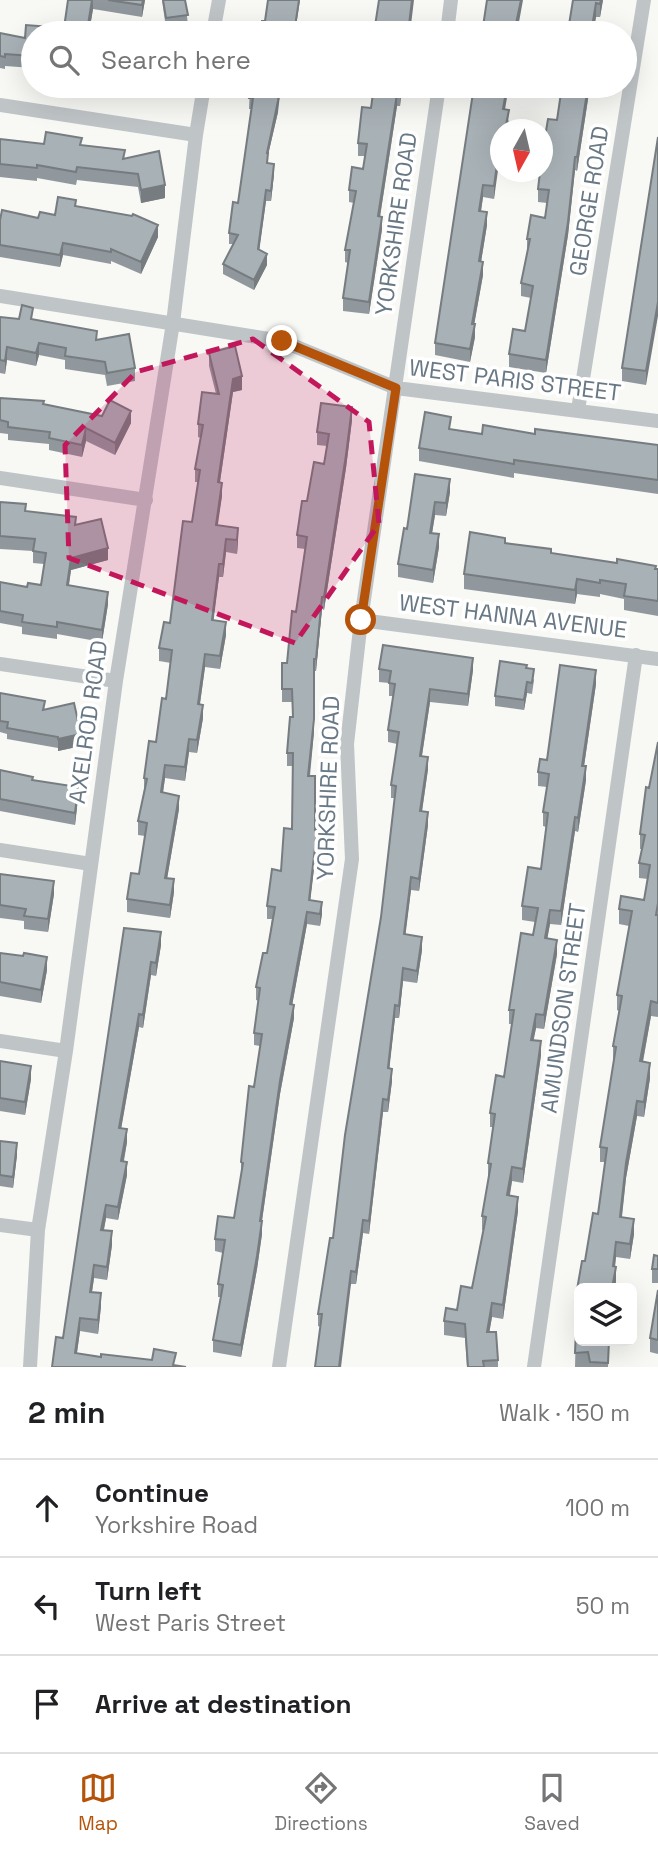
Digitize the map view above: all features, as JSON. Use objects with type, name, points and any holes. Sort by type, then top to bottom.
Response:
[{"type":"street","points":[[215,21],[219,0]]},
{"type":"street","points":[[448,21],[451,0]]},
{"type":"street","name":"GEORGE ROAD","points":[[637,43],[644,0]]},
{"type":"street","name":"AXELROD ROAD","points":[[30,1367],[38,1230],[66,1051],[116,681],[173,323],[202,98]]},
{"type":"street","name":"YORKSHIRE ROAD","points":[[279,1367],[352,859],[347,744],[361,620],[437,98]]},
{"type":"street","name":"GEORGE ROAD","points":[[578,410],[628,98]]},
{"type":"street","points":[[0,105],[196,135]]},
{"type":"street","name":"WEST PARIS STREET","points":[[0,296],[282,341],[396,388],[658,421]]},
{"type":"street","points":[[0,478],[146,500]]},
{"type":"street","name":"WEST HANNA AVENUE","points":[[361,620],[658,659]]},
{"type":"street","name":"AMUNDSON STREET","points":[[534,1367],[636,655]]},
{"type":"street","points":[[0,664],[116,681]]},
{"type":"street","points":[[0,850],[91,863]]},
{"type":"street","points":[[0,1041],[66,1051]]},
{"type":"street","points":[[0,1225],[38,1230]]},
{"type":"highlighted area","points":[[253,339],[369,422],[379,524],[295,643],[69,558],[65,445],[136,372]]},
{"type":"building","points":[[68,0],[92,0],[89,21],[65,21]]},
{"type":"building","points":[[108,0],[143,0],[142,5]]},
{"type":"building","points":[[163,0],[185,0],[188,15],[166,18]]},
{"type":"building","points":[[268,0],[299,0],[296,21],[265,21]]},
{"type":"building","points":[[379,0],[412,0],[409,21],[376,21]]},
{"type":"building","points":[[487,0],[521,0],[517,21],[484,21]]},
{"type":"building","points":[[573,0],[601,0],[600,4],[596,3],[593,21],[570,21]]},
{"type":"building","points":[[0,33],[21,37],[21,55],[0,56]]},
{"type":"building","points":[[253,98],[278,98],[267,153],[267,163],[274,164],[271,191],[266,190],[258,249],[267,254],[254,280],[223,264],[238,235],[229,233],[233,202],[238,203]]},
{"type":"building","points":[[372,98],[396,98],[378,216],[382,217],[369,302],[343,298],[350,250],[345,250],[356,191],[349,190],[352,167],[363,169],[367,144],[358,143],[362,107],[371,108]]},
{"type":"building","points":[[472,98],[505,98],[503,109],[509,110],[507,119],[490,119],[490,182],[495,182],[494,186],[483,185],[479,211],[487,212],[479,261],[483,262],[470,349],[435,343]]},
{"type":"building","points":[[560,98],[586,98],[546,360],[509,354],[513,329],[525,331],[533,286],[521,283],[530,239],[527,239],[531,215],[545,218],[549,190],[538,189],[539,182],[553,182],[553,120],[557,120]]},
{"type":"building","points":[[46,132],[82,138],[80,145],[125,150],[123,159],[159,151],[165,185],[141,190],[138,174],[77,167],[76,172],[37,165],[37,168],[0,164],[0,139],[44,144]]},
{"type":"building","points":[[658,137],[658,302],[646,371],[622,368]]},
{"type":"building","points":[[58,197],[76,200],[75,206],[132,216],[133,214],[158,225],[141,262],[111,249],[111,252],[63,243],[60,255],[0,245],[2,210],[38,218],[40,212],[55,215]]},
{"type":"building","points":[[22,305],[33,308],[31,319],[97,331],[96,340],[129,334],[135,368],[107,373],[105,362],[65,356],[66,348],[39,343],[36,353],[7,347],[5,361],[0,360],[0,317],[19,319]]},
{"type":"building","points":[[235,346],[242,376],[233,379],[218,482],[222,483],[216,525],[238,528],[237,540],[226,539],[223,564],[219,564],[212,620],[226,622],[220,656],[205,654],[198,704],[203,705],[197,740],[189,739],[185,767],[165,765],[161,792],[179,796],[165,878],[174,879],[170,905],[127,899],[131,873],[139,874],[147,823],[138,821],[147,779],[144,778],[149,741],[156,742],[162,698],[166,699],[172,650],[159,648],[164,622],[170,623],[183,521],[192,522],[200,470],[195,469],[203,425],[198,424],[202,392],[219,394],[209,353]]},
{"type":"building","points":[[0,398],[44,401],[43,404],[102,416],[110,400],[131,411],[115,443],[86,428],[82,445],[49,438],[50,432],[8,427],[8,422],[0,420]]},
{"type":"building","points":[[321,403],[352,407],[314,659],[314,719],[308,776],[315,776],[317,830],[309,900],[322,902],[320,914],[307,912],[290,1004],[294,1005],[280,1081],[257,1256],[241,1345],[213,1340],[223,1285],[218,1284],[225,1240],[215,1239],[218,1216],[234,1218],[243,1163],[249,1086],[254,1087],[262,1034],[254,1033],[260,988],[256,987],[263,953],[267,953],[275,907],[267,906],[272,869],[281,871],[284,828],[292,829],[293,753],[287,753],[290,717],[293,717],[292,689],[282,689],[282,663],[287,663],[292,611],[296,612],[307,537],[297,535],[302,501],[307,501],[314,462],[324,464],[329,434],[317,432]]},
{"type":"building","points":[[425,412],[451,417],[449,429],[482,434],[483,425],[535,434],[535,429],[658,445],[658,480],[514,460],[514,464],[419,448]]},
{"type":"building","points":[[415,474],[450,479],[446,503],[435,502],[430,533],[439,534],[433,570],[398,564],[404,528],[407,529]]},
{"type":"building","points":[[0,502],[26,504],[25,511],[76,517],[75,525],[101,519],[108,548],[71,558],[67,585],[108,592],[102,630],[57,622],[57,627],[22,622],[23,615],[0,611],[0,582],[27,587],[28,583],[41,585],[46,553],[33,551],[35,539],[0,536]]},
{"type":"building","points":[[470,532],[505,538],[505,543],[551,549],[551,553],[617,563],[617,559],[656,566],[658,601],[624,596],[626,584],[600,580],[600,583],[577,579],[575,590],[464,574]]},
{"type":"building","points":[[383,645],[473,658],[468,694],[430,689],[420,756],[428,757],[420,811],[428,812],[419,879],[411,877],[404,934],[422,937],[417,971],[403,968],[399,1006],[395,1005],[388,1068],[392,1069],[388,1100],[383,1099],[369,1221],[363,1220],[356,1272],[351,1271],[339,1367],[315,1367],[322,1314],[318,1314],[330,1238],[333,1238],[345,1135],[381,917],[396,786],[391,785],[399,732],[388,730],[395,684],[389,683],[391,671],[379,669]]},
{"type":"building","points":[[500,661],[527,665],[526,668],[534,669],[532,683],[527,682],[524,700],[495,696]]},
{"type":"building","points":[[560,665],[596,670],[582,766],[586,766],[578,818],[575,817],[561,911],[550,910],[545,938],[557,940],[544,1015],[536,1014],[531,1040],[541,1041],[523,1169],[512,1167],[507,1195],[518,1197],[503,1305],[492,1303],[487,1332],[496,1332],[498,1360],[483,1361],[484,1367],[468,1367],[465,1324],[444,1321],[446,1308],[457,1310],[461,1286],[472,1288],[486,1217],[482,1216],[491,1164],[488,1163],[495,1114],[490,1113],[496,1075],[504,1077],[514,1010],[509,1010],[521,933],[533,935],[538,908],[522,906],[528,867],[541,869],[548,813],[543,812],[549,774],[538,772],[540,759],[547,760]]},
{"type":"building","points":[[0,693],[45,701],[43,710],[74,703],[81,734],[58,739],[7,728],[8,722],[0,721]]},
{"type":"building","points":[[658,742],[658,1003],[651,1001],[640,1061],[650,1063],[644,1102],[637,1101],[620,1217],[634,1219],[630,1244],[616,1242],[613,1283],[578,1283],[582,1261],[585,1261],[593,1213],[598,1214],[607,1148],[600,1147],[622,996],[617,995],[632,911],[619,909],[621,896],[644,900],[650,865],[639,863],[645,835],[640,834],[646,787],[649,788]]},
{"type":"building","points":[[0,770],[33,777],[32,780],[78,787],[75,813],[0,799]]},
{"type":"building","points":[[0,874],[54,881],[48,919],[24,916],[26,909],[0,905]]},
{"type":"building","points":[[124,928],[161,932],[156,963],[151,962],[143,1015],[139,1014],[119,1128],[127,1129],[121,1161],[127,1162],[118,1207],[106,1205],[101,1230],[112,1231],[107,1267],[94,1265],[90,1292],[101,1293],[98,1320],[80,1318],[75,1353],[152,1360],[154,1349],[176,1353],[173,1365],[186,1367],[52,1367],[56,1337],[63,1338]]},
{"type":"building","points":[[0,953],[47,957],[41,990],[0,982]]},
{"type":"building","points":[[0,1061],[31,1066],[25,1102],[0,1098]]},
{"type":"building","points":[[0,1141],[17,1143],[13,1177],[0,1175]]},
{"type":"building","points":[[654,1255],[658,1256],[658,1269],[652,1269]]},
{"type":"building","points":[[658,1290],[658,1340],[650,1338]]},
{"type":"building","points":[[575,1346],[609,1346],[608,1363],[590,1362],[588,1352],[575,1353]]},
{"type":"route","points":[[282,341],[396,388],[361,620]]}]
